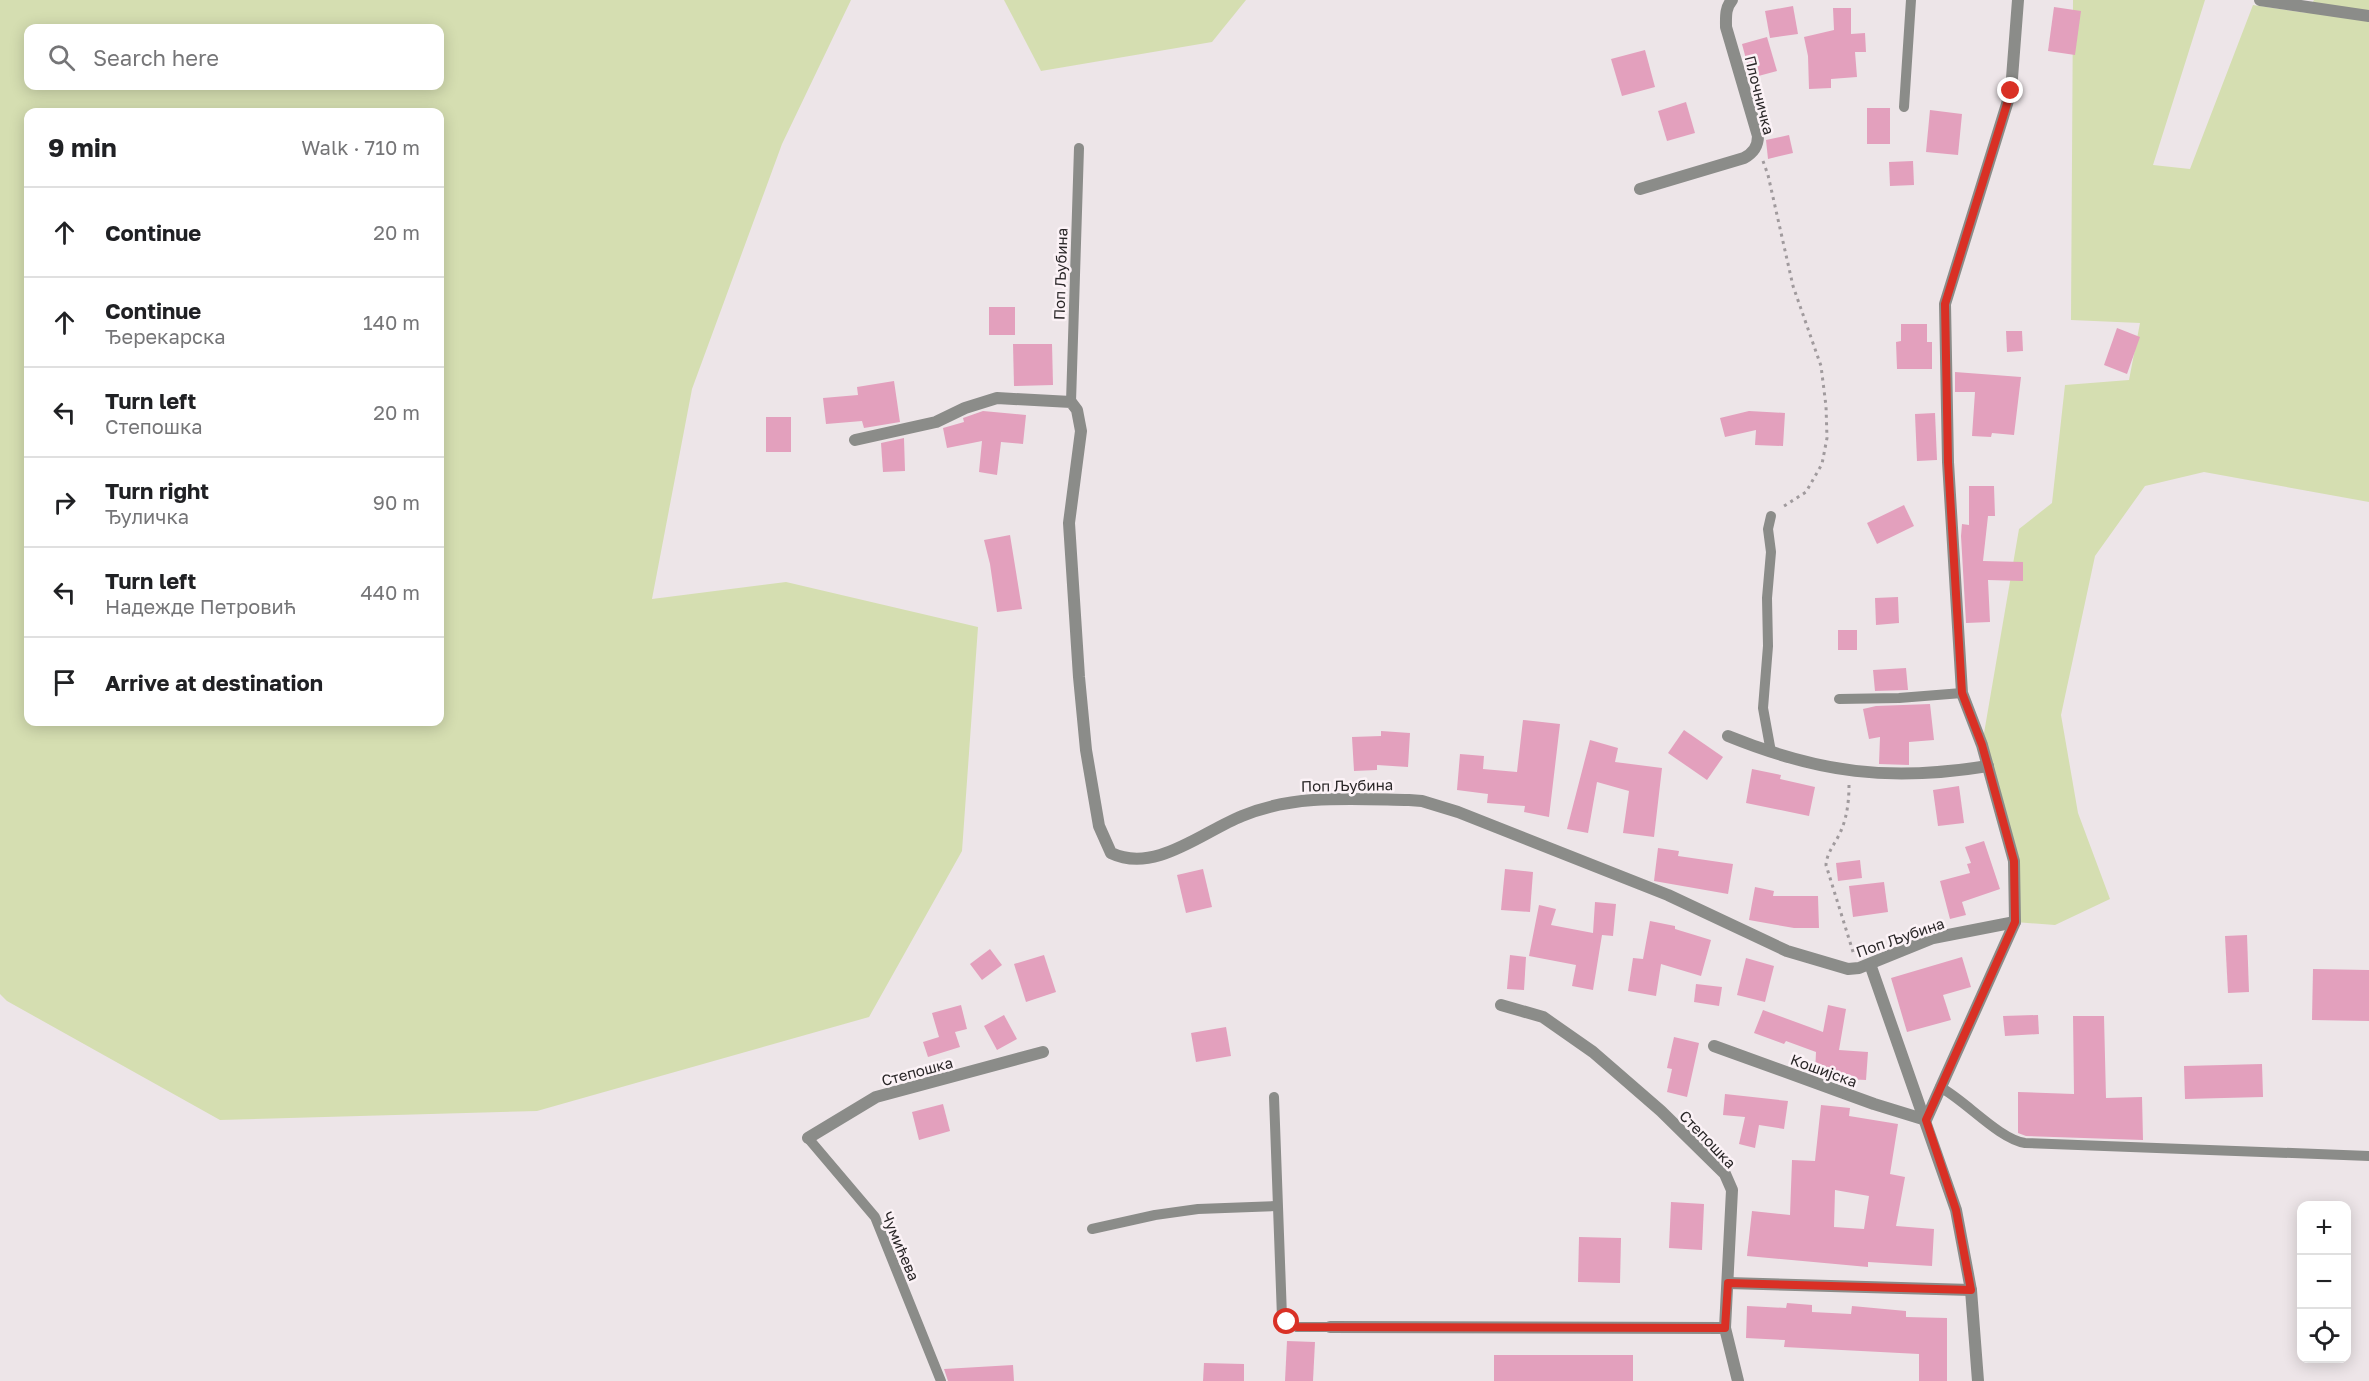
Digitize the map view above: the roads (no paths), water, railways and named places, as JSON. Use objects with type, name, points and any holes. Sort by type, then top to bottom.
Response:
[{"type":"street","name":"Плочничка","points":[[1640,189],[1744,158],[1754,151],[1758,136],[1726,27],[1728,5],[1732,0]]},
{"type":"street","points":[[1926,1120],[2015,922],[2014,861],[1982,745],[1962,693],[1948,462],[1945,304],[2011,91],[2018,0]]},
{"type":"street","points":[[2260,0],[2369,16]]},
{"type":"street","points":[[855,440],[936,422],[965,408],[998,398],[1071,402]]},
{"type":"street","name":"Поп Љубина","points":[[1071,402],[1077,410],[1081,432],[1069,523],[1080,687],[1086,750],[1099,826],[1111,853],[1125,860],[1163,854],[1241,816],[1290,801],[1367,799],[1422,801],[1458,812],[1668,894],[1787,951],[1848,969],[1864,966],[1933,938],[2015,922]]},
{"type":"street","points":[[1728,736],[1771,753],[1848,771],[1904,775],[1988,766]]},
{"type":"street","points":[[1864,966],[1926,1120],[1956,1210],[1971,1290],[1978,1381]]},
{"type":"street","name":"Степошка","points":[[1501,1005],[1543,1017],[1593,1052],[1661,1112],[1725,1174],[1732,1190],[1725,1328],[1738,1381]]},
{"type":"street","name":"Кошијска","points":[[1714,1046],[1874,1104],[1926,1120]]},
{"type":"street","name":"Степошка","points":[[808,1138],[876,1097],[1043,1052]]},
{"type":"street","points":[[1728,1283],[1971,1290]]},
{"type":"street","points":[[1330,1327],[1725,1328]]},
{"type":"lane","points":[[1904,107],[1911,0]]},
{"type":"lane","name":"Поп Љубина","points":[[1071,402],[1079,148]]},
{"type":"lane","points":[[1771,516],[1768,529],[1771,552],[1767,598],[1768,646],[1763,708],[1771,753]]},
{"type":"lane","points":[[1839,699],[1899,698],[1962,693]]},
{"type":"lane","points":[[1940,1087],[1954,1095],[2007,1136],[2019,1142],[2369,1156]]},
{"type":"lane","points":[[1274,1097],[1282,1317],[1297,1327],[1330,1327]]},
{"type":"lane","name":"Чумићева","points":[[808,1138],[875,1217],[941,1381]]},
{"type":"lane","points":[[1092,1229],[1155,1215],[1197,1209],[1277,1206]]}]
